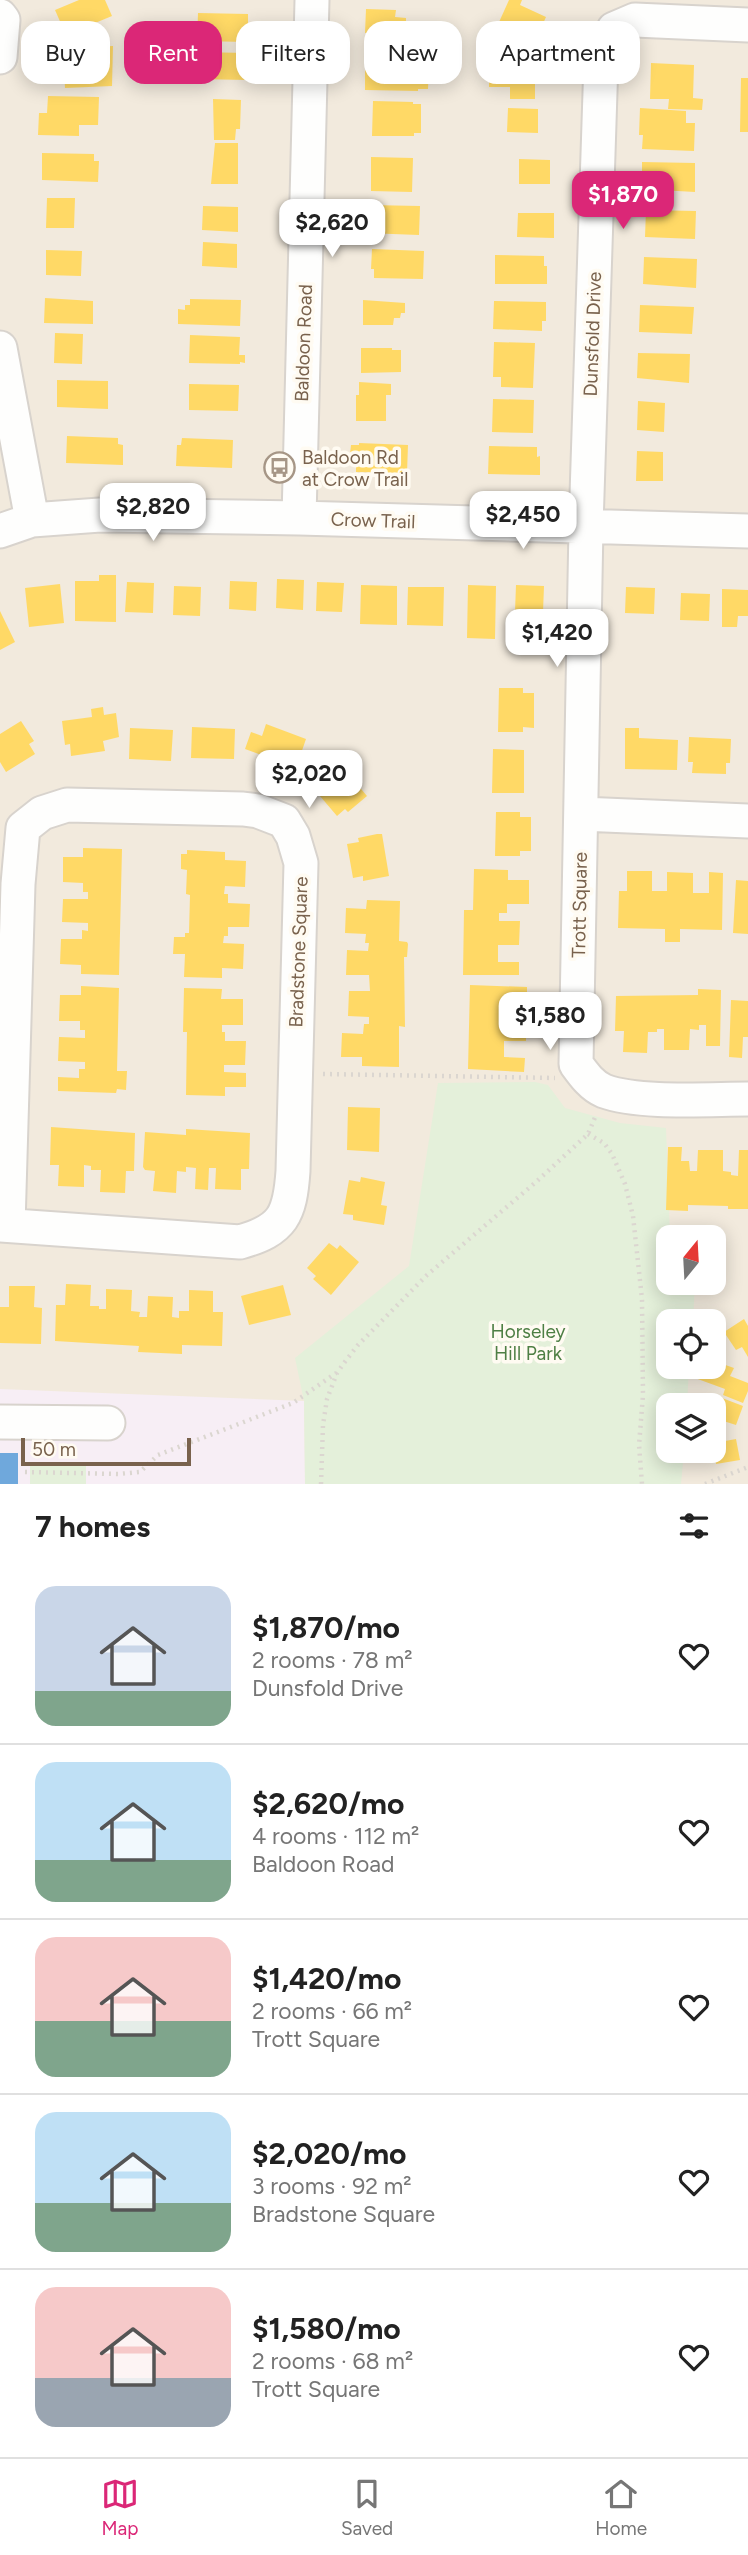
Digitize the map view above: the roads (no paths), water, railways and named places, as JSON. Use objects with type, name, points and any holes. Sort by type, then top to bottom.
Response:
[{"type":"street","name":"Baldoon Road","points":[[299,518],[312,0]]},
{"type":"street","points":[[0,16],[3,20],[0,57]]},
{"type":"street","name":"Dunsfold Drive","points":[[586,526],[601,61],[614,29],[635,20],[748,25]]},
{"type":"street","points":[[0,348],[32,520]]},
{"type":"street","name":"Crow Trail","points":[[0,531],[32,520],[100,514],[748,531]]},
{"type":"street","name":"Trott Square","points":[[586,526],[576,1065],[587,1079],[603,1090],[635,1097],[748,1100]]},
{"type":"street","name":"Bradstone Square","points":[[67,805],[243,809],[275,816],[284,821],[293,836],[301,863],[292,1192],[282,1219],[265,1235],[240,1241],[4,1225],[23,828],[42,813],[67,805]]},
{"type":"street","points":[[581,814],[748,821]]},
{"type":"street","points":[[0,1422],[108,1423]]},
{"type":"place","name":"Baldoon Rd at Crow Trail","points":[[279,468]]},
{"type":"park label","name":"Horseley Hill Park","points":[[528,1342]]}]
